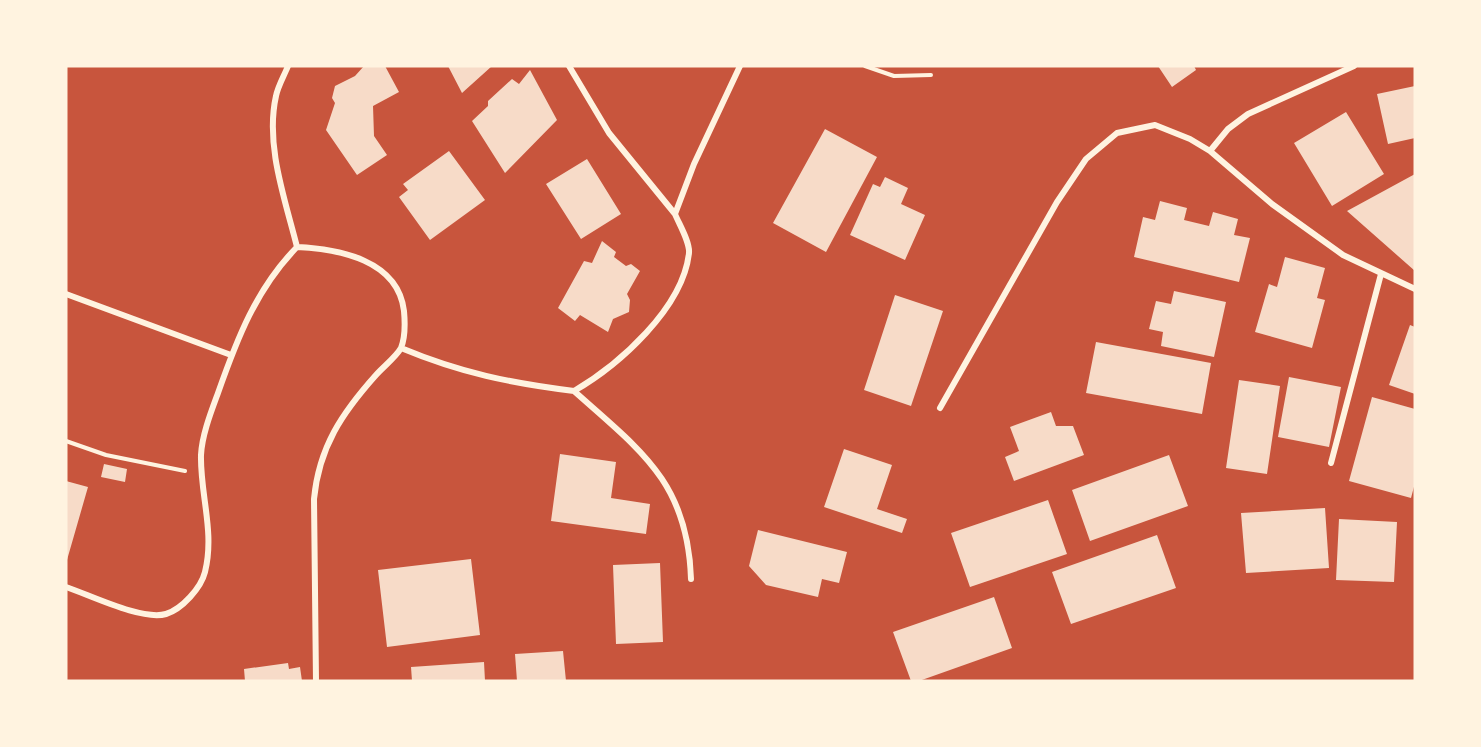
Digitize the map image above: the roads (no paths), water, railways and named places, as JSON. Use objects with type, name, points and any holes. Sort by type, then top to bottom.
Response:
[{"type":"street","points":[[288,66],[276,94],[272,124],[280,178],[297,247]]},
{"type":"street","points":[[569,66],[609,133],[675,214],[689,251],[674,300],[656,324],[597,378],[574,391]]},
{"type":"street","points":[[675,214],[694,164],[740,66]]},
{"type":"street","points":[[1210,151],[1228,129],[1248,114],[1354,66]]},
{"type":"street","points":[[940,408],[1057,202],[1086,159],[1117,133],[1155,125],[1190,139],[1210,151],[1272,204],[1343,255],[1415,289]]},
{"type":"street","points":[[66,587],[137,612],[164,614],[178,608],[192,595],[205,574],[210,543],[201,453],[212,410],[231,355],[252,308],[277,268],[297,247],[331,249],[360,258],[381,270],[396,285],[403,301],[405,321],[400,348],[348,409],[330,436],[317,472],[314,499],[316,681]]},
{"type":"street","points":[[1331,463],[1381,274]]},
{"type":"street","points":[[66,294],[231,355]]},
{"type":"street","points":[[400,348],[435,363],[486,378],[574,391],[648,457],[666,482],[681,513],[690,545],[691,579]]}]
